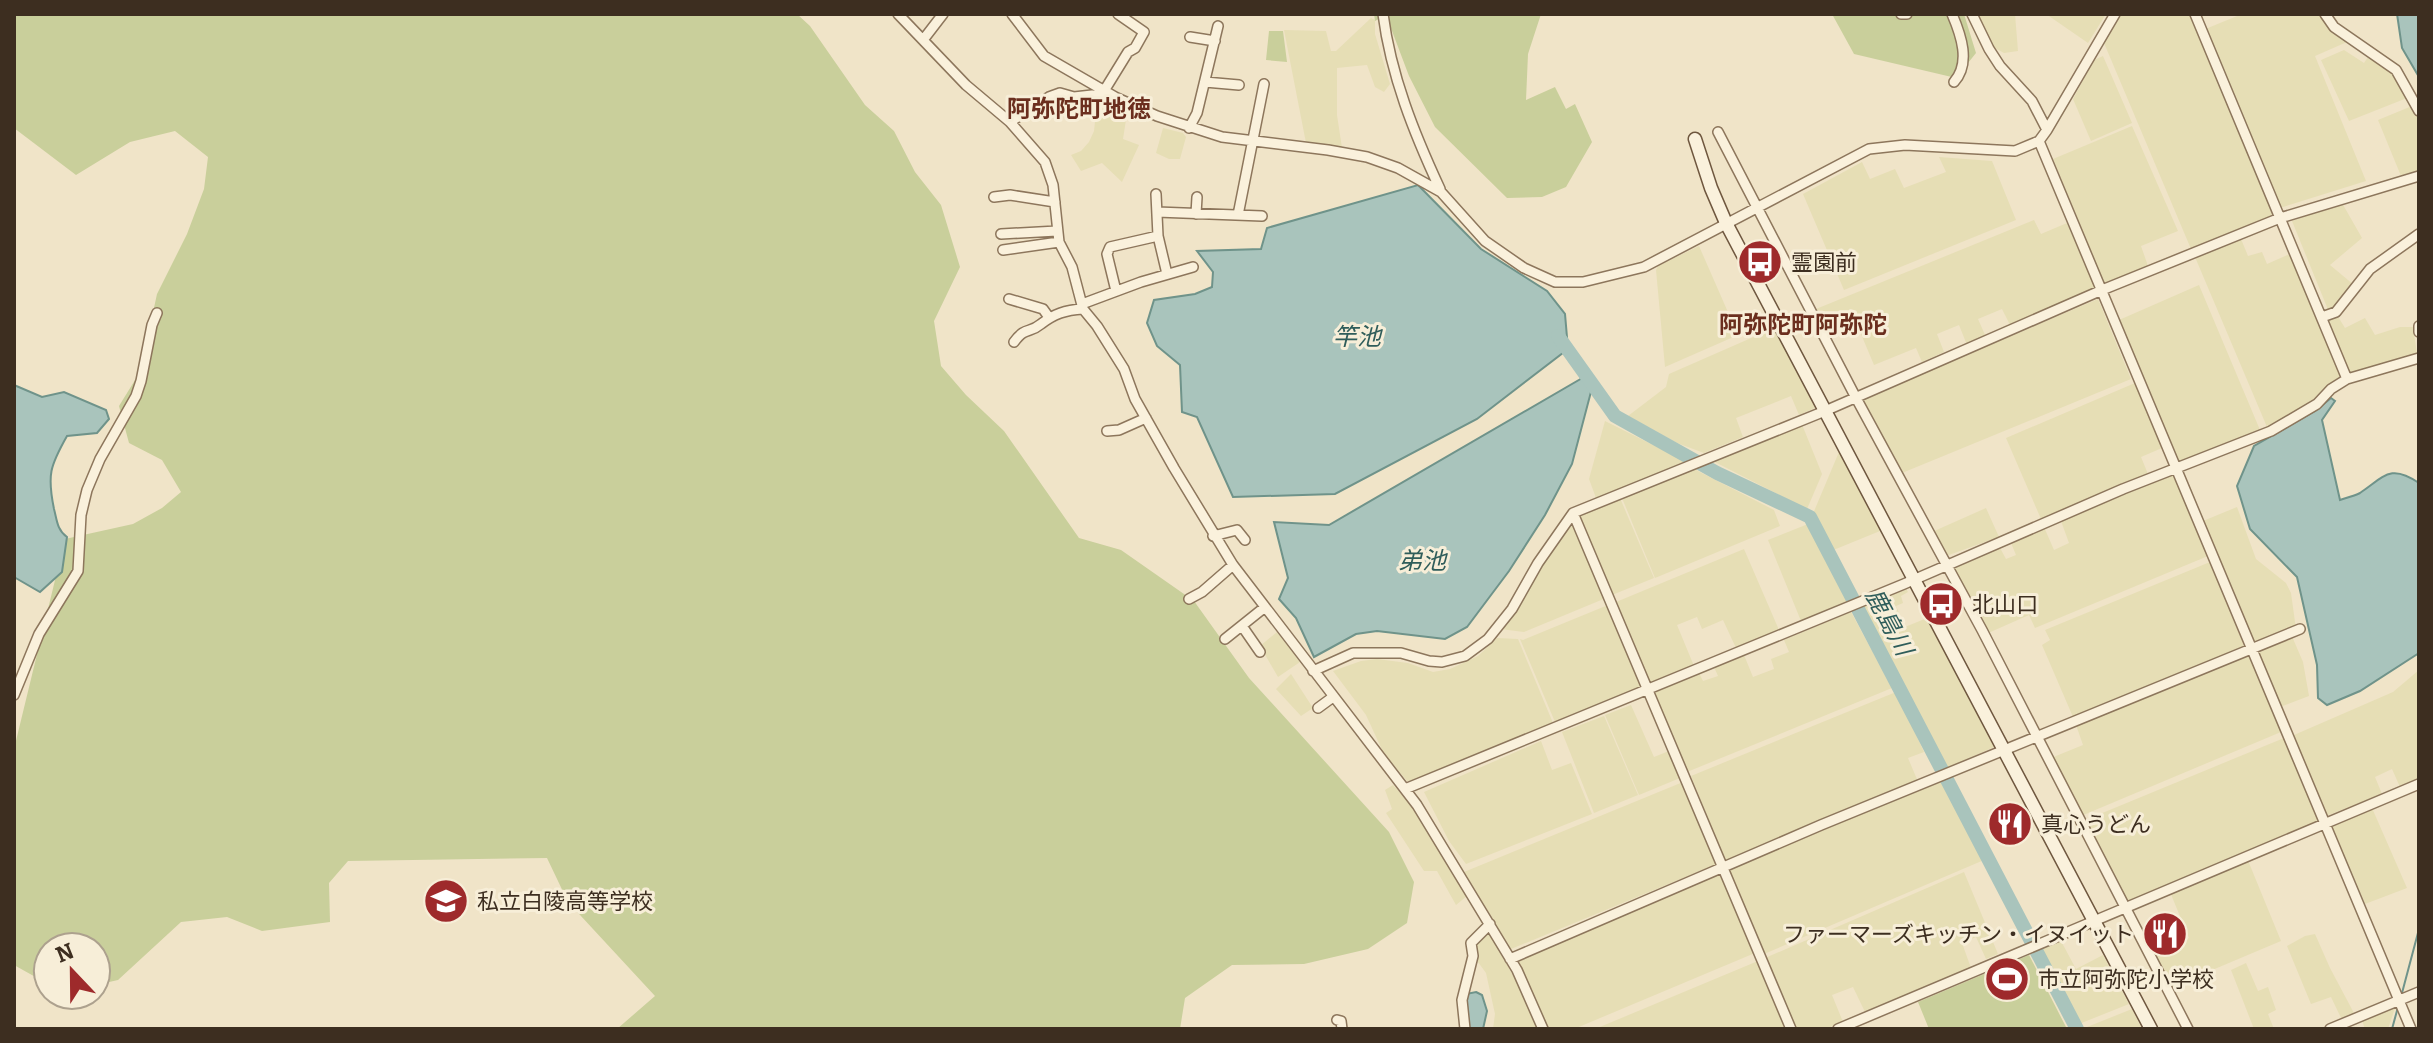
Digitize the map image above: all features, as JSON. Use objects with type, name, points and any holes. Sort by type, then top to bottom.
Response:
[{"type":"street","points":[[898,14],[966,85],[1010,122],[1045,162],[1051,174],[1058,236],[1072,267],[1082,306],[1124,369],[1146,418],[1213,536],[1405,789],[1490,924],[1543,1029]]},
{"type":"street","points":[[923,40],[943,14]]},
{"type":"street","points":[[1012,14],[1044,56],[1115,97],[1189,128],[1222,137],[1367,157],[1398,168],[1441,192]]},
{"type":"street","points":[[1104,91],[1144,32],[1118,14]]},
{"type":"street","points":[[1383,14],[1388,50],[1408,116],[1441,192],[1485,241],[1524,268],[1555,282],[1583,282],[1644,267],[1855,155],[1880,146],[2004,152],[2039,141],[2115,14]]},
{"type":"street","points":[[1952,14],[1964,60],[1960,75],[1954,82]]},
{"type":"street","points":[[1972,14],[1989,49],[2032,101],[2047,130]]},
{"type":"street","points":[[2195,14],[2347,379]]},
{"type":"street","points":[[2325,14],[2334,27],[2396,70],[2419,111]]},
{"type":"street","points":[[1189,128],[1197,113],[1218,26]]},
{"type":"street","points":[[1190,37],[1215,41]]},
{"type":"street","points":[[1205,82],[1239,86]]},
{"type":"street","points":[[1238,215],[1264,84]]},
{"type":"street","points":[[1010,122],[1060,93],[1074,97],[1115,97]]},
{"type":"street","points":[[1718,132],[1855,396],[1982,630],[2188,1029]]},
{"type":"street","points":[[1695,139],[1726,223],[2151,1029]]},
{"type":"street","points":[[2039,141],[2411,1029]]},
{"type":"street","points":[[1313,671],[1353,653],[1377,651],[1401,653],[1429,661],[1455,660],[1474,651],[1488,639],[1512,609],[1538,563],[1573,513],[1825,411],[2102,290],[2280,218],[2419,176]]},
{"type":"street","points":[[1156,194],[1158,236],[1167,274]]},
{"type":"street","points":[[994,197],[1010,195],[1055,202]]},
{"type":"street","points":[[1196,214],[1197,197]]},
{"type":"street","points":[[1157,212],[1262,216]]},
{"type":"street","points":[[1001,234],[1058,236]]},
{"type":"street","points":[[2322,317],[2336,312],[2370,269],[2419,234]]},
{"type":"street","points":[[1003,250],[1058,236]]},
{"type":"street","points":[[1116,291],[1107,254],[1110,247],[1158,236]]},
{"type":"street","points":[[1014,342],[1023,331],[1037,327],[1048,316],[1193,267]]},
{"type":"street","points":[[1009,299],[1043,309],[1048,316]]},
{"type":"street","points":[[14,695],[39,634],[78,571],[81,515],[87,490],[100,459],[136,396],[157,313]]},
{"type":"street","points":[[2419,326],[2419,332]]},
{"type":"street","points":[[1405,789],[1913,580],[2177,467],[2271,431],[2317,404],[2331,389],[2347,379],[2419,358]]},
{"type":"street","points":[[1107,431],[1119,430],[1146,418]]},
{"type":"street","points":[[1573,513],[1791,1029]]},
{"type":"street","points":[[1213,536],[1237,530],[1245,540]]},
{"type":"street","points":[[1189,599],[1202,592],[1233,565]]},
{"type":"street","points":[[1225,639],[1265,607]]},
{"type":"street","points":[[1242,626],[1260,652]]},
{"type":"street","points":[[1510,959],[1821,825],[2300,629]]},
{"type":"street","points":[[1318,708],[1333,697]]},
{"type":"street","points":[[1838,1029],[2419,784]]},
{"type":"street","points":[[1465,1029],[1462,1000],[1473,956],[1471,943],[1490,924]]},
{"type":"street","points":[[2330,1029],[2419,992]]},
{"type":"shaded area","points":[[1978,14],[2015,14],[2018,51],[2004,53],[1993,47]]},
{"type":"shaded area","points":[[2046,14],[2106,14],[2088,43]]},
{"type":"shaded area","points":[[2121,14],[2191,14],[2274,215],[2191,249],[2104,43]]},
{"type":"shaded area","points":[[2242,14],[2321,14],[2347,42],[2315,56],[2366,181],[2280,208],[2203,30]]},
{"type":"shaded area","points":[[1371,18],[1375,20],[1375,34],[1390,84],[1384,92],[1375,87],[1367,65],[1337,68],[1337,115],[1342,148],[1306,143],[1284,30],[1326,31],[1331,51],[1336,51]]},
{"type":"shaded area","points":[[2344,50],[2364,63],[2368,57],[2387,69],[2398,80],[2407,98],[2349,121],[2321,60]]},
{"type":"shaded area","points":[[2103,56],[2132,123],[2091,141],[2073,99],[2094,60]]},
{"type":"shaded area","points":[[2412,106],[2419,120],[2419,171],[2401,176],[2378,120]]},
{"type":"shaded area","points":[[1120,111],[1119,118],[1126,120],[1123,139],[1139,145],[1122,182],[1102,163],[1081,171],[1071,155],[1081,151],[1089,142],[1096,112]]},
{"type":"shaded area","points":[[2132,126],[2178,231],[2141,246],[2148,266],[2104,284],[2053,159]]},
{"type":"shaded area","points":[[1163,128],[1183,133],[1186,137],[1180,159],[1169,159],[1156,153]]},
{"type":"shaded area","points":[[1939,157],[1992,161],[2016,220],[1844,290],[1803,194],[1862,162],[1870,179],[1895,169],[1904,188],[1946,172]]},
{"type":"shaded area","points":[[2342,203],[2362,238],[2330,265],[2354,285],[2329,312],[2292,221]]},
{"type":"shaded area","points":[[2034,220],[2041,234],[2067,223],[2095,288],[2093,290],[2010,325],[2002,309],[1978,319],[1986,337],[1967,345],[1959,325],[1937,334],[1944,352],[1922,362],[1916,348],[1874,365],[1858,327],[1830,336],[1816,309]]},
{"type":"shaded area","points":[[2241,239],[2248,256],[2262,252],[2267,264],[2290,254],[2341,377],[2300,411],[2267,427],[2195,257]]},
{"type":"shaded area","points":[[1699,246],[1738,335],[1665,367],[1656,270],[1658,266]]},
{"type":"shaded area","points":[[2199,285],[2260,430],[2178,463],[2119,320]]},
{"type":"shaded area","points":[[2098,299],[2131,379],[1902,473],[1863,399]]},
{"type":"shaded area","points":[[2337,315],[2345,328],[2365,318],[2375,335],[2400,327],[2413,327],[2417,354],[2350,373],[2327,319]]},
{"type":"shaded area","points":[[1774,328],[1815,408],[1799,415],[1791,396],[1736,418],[1743,437],[1704,453],[1677,443],[1628,416],[1666,387],[1669,374]]},
{"type":"shaded area","points":[[2135,383],[2162,448],[2141,457],[2148,474],[2041,519],[2006,438]]},
{"type":"shaded area","points":[[1605,421],[1687,462],[1596,498],[1589,479]]},
{"type":"shaded area","points":[[1801,422],[1822,474],[1807,509],[1709,459]]},
{"type":"shaded area","points":[[1839,452],[1880,531],[1831,551],[1812,516]]},
{"type":"shaded area","points":[[1694,469],[1774,510],[1780,526],[1655,578],[1622,498]]},
{"type":"shaded area","points":[[2173,474],[2208,556],[2035,628],[2029,615],[1986,634],[1951,568],[1999,546],[2006,559],[2016,555],[2011,543],[2044,527],[2054,550],[2069,543],[2061,521]]},
{"type":"shaded area","points":[[1620,498],[1654,578],[1612,595],[1579,515]]},
{"type":"shaded area","points":[[2237,507],[2256,559],[2286,583],[2291,593],[2296,629],[2255,646],[2203,521]]},
{"type":"shaded area","points":[[1986,508],[1999,537],[1946,556],[1932,532]]},
{"type":"shaded area","points":[[1572,519],[1606,598],[1524,632],[1500,629]]},
{"type":"shaded area","points":[[1808,524],[1849,601],[1801,621],[1768,540]]},
{"type":"shaded area","points":[[1744,549],[1779,630],[1736,648],[1723,620],[1702,629],[1697,617],[1677,625],[1694,666],[1650,684],[1616,602]]},
{"type":"shaded area","points":[[2210,562],[2244,646],[2073,717],[2042,645],[2050,640],[2045,630]]},
{"type":"shaded area","points":[[1905,587],[1908,592],[1901,596],[1903,603],[1896,606],[1905,627],[1927,618],[1994,747],[1945,769],[1858,606]]},
{"type":"shaded area","points":[[1608,605],[1642,688],[1555,722],[1520,639]]},
{"type":"shaded area","points":[[1851,612],[1892,688],[1687,772],[1654,694],[1656,692],[1699,673],[1703,681],[1718,676],[1714,667],[1744,655],[1753,677],[1774,669],[1771,659],[1789,652],[1784,640]]},
{"type":"shaded area","points":[[1277,632],[1300,662],[1278,677],[1260,646]]},
{"type":"shaded area","points":[[2291,634],[2303,662],[2309,696],[2280,707],[2256,648]]},
{"type":"shaded area","points":[[1497,638],[1518,639],[1553,723],[1407,781],[1383,752],[1366,715],[1333,671],[1377,659],[1408,663],[1433,672],[1450,669],[1478,656]]},
{"type":"shaded area","points":[[2248,654],[2281,732],[2081,816],[2051,758],[2083,745],[2076,725]]},
{"type":"shaded area","points":[[2419,670],[2419,779],[2400,787],[2392,769],[2375,777],[2382,794],[2326,816],[2294,735],[2393,692]]},
{"type":"shaded area","points":[[1291,674],[1313,708],[1301,716],[1276,689]]},
{"type":"shaded area","points":[[1896,692],[1924,752],[1908,758],[1919,784],[1726,863],[1691,776]]},
{"type":"shaded area","points":[[1631,705],[1654,757],[1669,751],[1680,778],[1639,795],[1605,715]]},
{"type":"shaded area","points":[[1604,716],[1638,795],[1594,813],[1562,732]]},
{"type":"shaded area","points":[[2284,738],[2320,821],[2126,902],[2083,821]]},
{"type":"shaded area","points":[[1541,741],[1552,770],[1571,763],[1592,814],[1466,864],[1449,841],[1424,792]]},
{"type":"shaded area","points":[[1942,780],[1984,860],[1764,954],[1728,868]]},
{"type":"shaded area","points":[[1683,782],[1717,864],[1511,949],[1464,872]]},
{"type":"shaded area","points":[[1393,785],[1408,801],[1467,896],[1456,905],[1437,871],[1424,871],[1386,813],[1392,809],[1385,790]]},
{"type":"shaded area","points":[[2372,808],[2407,888],[2365,904],[2331,826]]},
{"type":"shaded area","points":[[2247,858],[2281,941],[2172,987],[2154,954],[2189,938],[2170,892]]},
{"type":"shaded area","points":[[1721,871],[1755,953],[1574,1029],[1549,1029],[1517,960]]},
{"type":"shaded area","points":[[1964,872],[1998,954],[1986,959],[1976,937],[1962,943],[1971,968],[1865,1012],[1853,987],[1832,995],[1843,1022],[1825,1029],[1794,1029],[1765,958]]},
{"type":"shaded area","points":[[1488,931],[1525,997],[1538,1029],[1493,1029],[1495,1014],[1486,973],[1475,958],[1474,945]]},
{"type":"shaded area","points":[[2315,934],[2355,1015],[2342,1020],[2331,997],[2311,1004],[2287,946]]},
{"type":"shaded area","points":[[2061,941],[2076,969],[2103,955],[2129,1004],[2079,1024],[2040,950]]},
{"type":"shaded area","points":[[1758,961],[1786,1029],[1595,1029]]},
{"type":"shaded area","points":[[2246,963],[2258,991],[2268,987],[2276,1010],[2268,1014],[2274,1029],[2254,1029],[2231,970]]},
{"type":"shaded area","points":[[2395,1008],[2388,1029],[2365,1029],[2361,1018]]},
{"type":"shaded area","points":[[2132,1009],[2142,1029],[2082,1029]]},
{"type":"green space","points":[[14,14],[797,14],[810,26],[865,105],[894,131],[915,172],[941,205],[960,267],[934,321],[941,366],[1004,431],[1079,538],[1121,550],[1194,601],[1249,678],[1389,832],[1414,882],[1407,923],[1368,949],[1304,964],[1232,965],[1185,998],[1180,1029],[617,1029],[655,996],[568,902],[547,858],[348,861],[329,883],[330,922],[262,931],[227,917],[181,922],[118,980],[112,981],[112,931],[32,931],[32,975],[14,965],[14,749],[65,539],[133,524],[162,508],[181,492],[162,460],[129,443],[119,406],[140,372],[157,294],[187,234],[204,189],[208,157],[175,131],[130,142],[76,175],[14,128]]},
{"type":"green space","points":[[1374,14],[1541,14],[1528,54],[1526,100],[1555,87],[1566,109],[1575,104],[1592,142],[1566,187],[1542,197],[1507,198],[1435,127],[1409,76],[1386,15],[1375,21]]},
{"type":"green space","points":[[1832,14],[1964,14],[1976,53],[1956,78],[1854,54]]},
{"type":"green space","points":[[1269,31],[1283,31],[1287,62],[1266,60]]},
{"type":"green space","name":"市立阿弥陀小学校","points":[[2029,955],[2066,1027],[1929,1029],[1918,1002]]},
{"type":"water","points":[[2397,14],[2419,14],[2419,77],[2402,48]]},
{"type":"water","name":"竿池","points":[[1418,185],[1481,249],[1547,291],[1565,314],[1568,349],[1477,419],[1335,494],[1233,497],[1197,417],[1182,412],[1180,365],[1157,346],[1147,323],[1154,300],[1195,294],[1212,287],[1213,272],[1197,251],[1261,249],[1267,228]]},
{"type":"water","name":"弟池","points":[[1584,377],[1592,388],[1572,464],[1545,515],[1509,571],[1467,627],[1445,639],[1377,631],[1356,634],[1314,657],[1296,618],[1279,599],[1288,578],[1274,522],[1329,525]]},
{"type":"water","points":[[14,385],[42,397],[64,392],[106,410],[109,419],[97,433],[67,436],[57,455],[51,479],[52,497],[58,524],[67,537],[62,572],[40,592],[14,577]]},
{"type":"water","points":[[2331,398],[2335,401],[2322,420],[2340,500],[2360,493],[2388,474],[2401,474],[2419,483],[2419,653],[2360,691],[2327,705],[2318,698],[2317,665],[2297,577],[2250,529],[2237,486],[2254,446],[2315,411]]},
{"type":"water","points":[[1476,992],[1482,995],[1487,1011],[1483,1029],[1469,1029],[1466,994]]},
{"type":"waterway","name":"鹿島川","points":[[1558,336],[1615,416],[1717,473],[1810,517],[2077,1029]]},
{"type":"waterway","points":[[2402,993],[2419,929]]},
{"type":"waterway","points":[[2392,1029],[2398,1007]]},
{"type":"place","name":"霊園前","points":[[1760,262]]},
{"type":"place","name":"北山口","points":[[1941,604]]},
{"type":"place","name":"真心うどん","points":[[2010,824]]},
{"type":"place","name":"私立白陵高等学校","points":[[446,901]]},
{"type":"place","name":"ファーマーズキッチン・イヌイット","points":[[2165,934]]},
{"type":"place","name":"市立阿弥陀小学校","points":[[2007,979]]},
{"type":"district","name":"阿弥陀町地徳","points":[[1079,109]]},
{"type":"district","name":"阿弥陀町阿弥陀","points":[[1803,325]]}]
